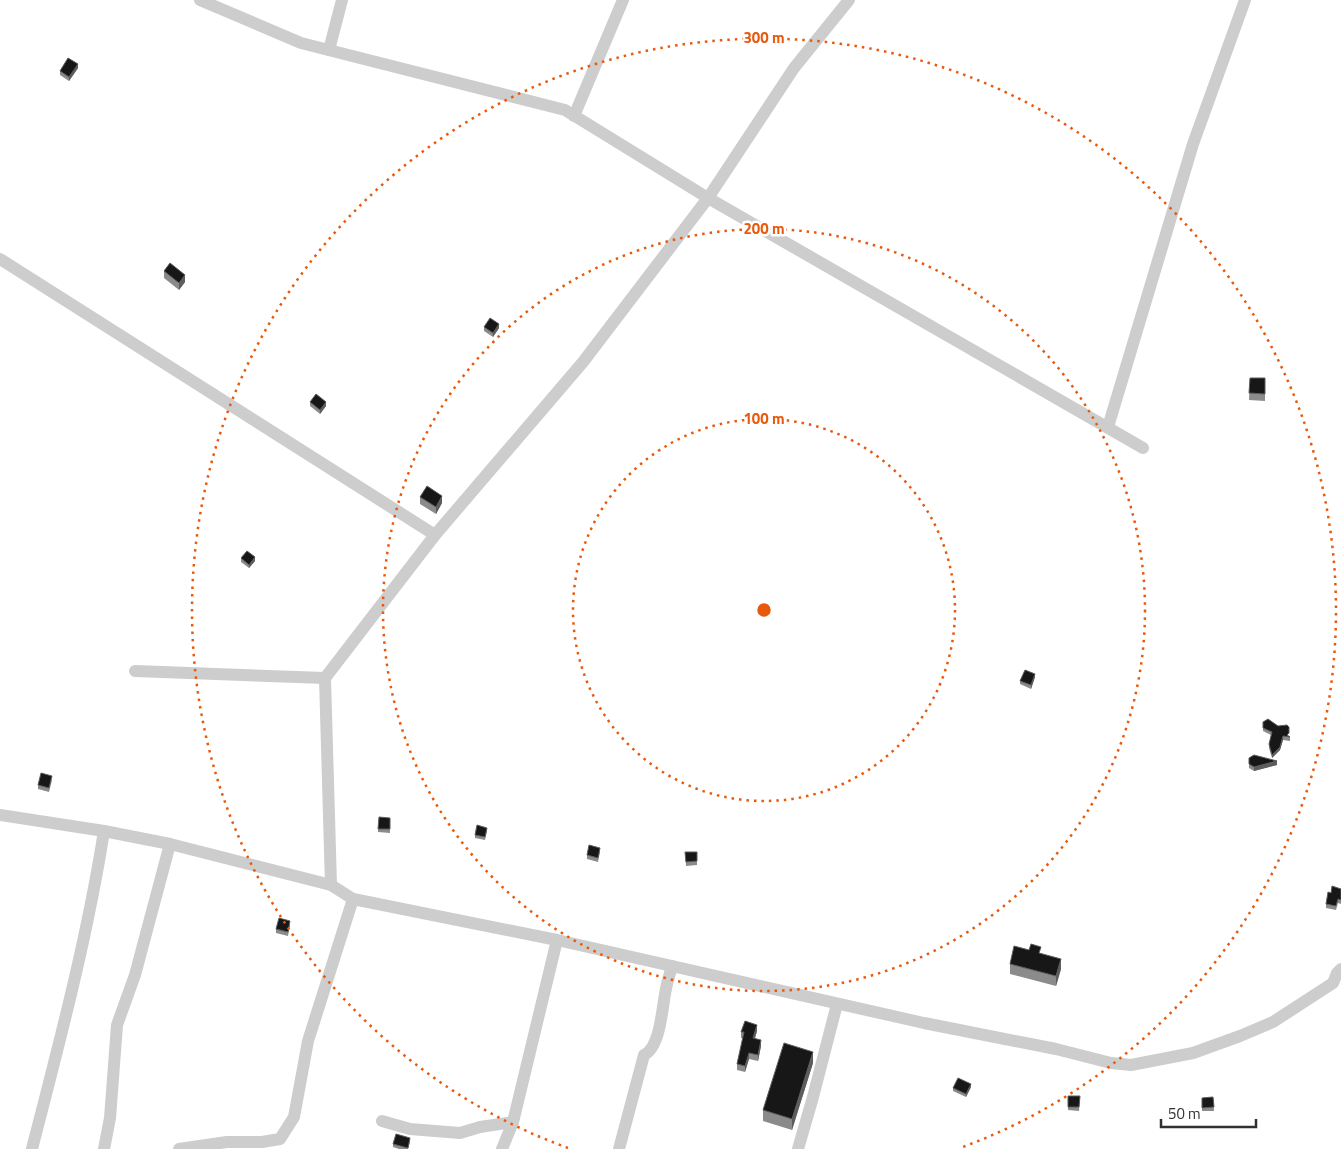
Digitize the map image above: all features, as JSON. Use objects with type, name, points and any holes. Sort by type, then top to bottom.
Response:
[{"type":"street","points":[[200,0],[301,43],[565,110],[708,198],[1143,448]]},
{"type":"street","points":[[329,50],[342,0]]},
{"type":"street","points":[[574,116],[624,0]]},
{"type":"street","points":[[331,885],[324,678],[435,535],[583,362],[708,198],[794,68],[849,0]]},
{"type":"street","points":[[1108,427],[1193,144],[1245,0]]},
{"type":"street","points":[[0,259],[435,535]]},
{"type":"street","points":[[135,671],[324,678]]},
{"type":"street","points":[[0,815],[170,844],[331,885],[352,899],[557,940],[963,1032],[1056,1049],[1111,1063],[1131,1065],[1151,1063],[1193,1053],[1240,1036],[1273,1022],[1337,986],[1337,973],[1341,969]]},
{"type":"street","points":[[32,1149],[57,1052],[95,884],[104,832]]},
{"type":"street","points":[[104,1149],[110,1118],[117,1025],[135,975],[170,844]]},
{"type":"street","points":[[179,1149],[227,1142],[262,1142],[280,1139],[294,1117],[308,1041],[352,899]]},
{"type":"street","points":[[502,1149],[514,1122],[557,940]]},
{"type":"street","points":[[619,1149],[633,1100],[640,1065],[644,1055],[649,1053],[652,1048],[662,1019],[665,991],[672,966]]},
{"type":"street","points":[[798,1149],[837,1004]]},
{"type":"street","points":[[382,1121],[410,1129],[460,1133],[480,1127],[514,1122]]},
{"type":"building","points":[[68,58],[78,64],[69,77],[60,71]]},
{"type":"building","points":[[170,263],[185,275],[179,283],[164,271]]},
{"type":"building","points":[[490,318],[499,324],[493,333],[484,327]]},
{"type":"building","points":[[1250,378],[1265,378],[1265,394],[1249,393]]},
{"type":"building","points":[[316,394],[326,402],[320,410],[310,402]]},
{"type":"building","points":[[427,486],[442,496],[436,507],[420,497]]},
{"type":"building","points":[[247,551],[255,557],[249,565],[241,558]]},
{"type":"building","points":[[1025,670],[1035,674],[1031,685],[1020,681]]},
{"type":"building","points":[[1268,719],[1278,726],[1287,725],[1289,727],[1287,735],[1290,737],[1283,736],[1280,747],[1272,755],[1269,744],[1272,732],[1263,728],[1263,722]]},
{"type":"building","points":[[1254,755],[1277,761],[1254,767],[1249,764],[1249,758]]},
{"type":"building","points":[[41,773],[52,776],[49,788],[38,785]]},
{"type":"building","points":[[379,817],[390,818],[390,829],[378,829]]},
{"type":"building","points":[[477,825],[487,828],[485,837],[475,835]]},
{"type":"building","points":[[589,845],[600,848],[598,858],[587,855]]},
{"type":"building","points":[[685,852],[697,852],[697,861],[686,862]]},
{"type":"building","points":[[1332,886],[1341,889],[1341,900],[1338,899],[1336,906],[1326,904],[1328,892],[1331,893]]},
{"type":"building","points":[[279,918],[290,921],[288,932],[276,929]]},
{"type":"building","points":[[1031,944],[1041,947],[1039,953],[1061,959],[1056,976],[1010,964],[1014,946],[1029,950]]},
{"type":"building","points":[[745,1021],[757,1025],[753,1038],[761,1040],[758,1055],[749,1053],[745,1066],[737,1064],[744,1032],[741,1032]]},
{"type":"building","points":[[784,1043],[813,1052],[792,1119],[763,1110]]},
{"type":"building","points":[[958,1078],[971,1084],[966,1094],[953,1088]]},
{"type":"building","points":[[1068,1096],[1080,1096],[1079,1107],[1068,1107]]},
{"type":"building","points":[[1213,1097],[1214,1107],[1202,1108],[1202,1098]]},
{"type":"building","points":[[396,1134],[410,1138],[408,1148],[393,1144]]}]
